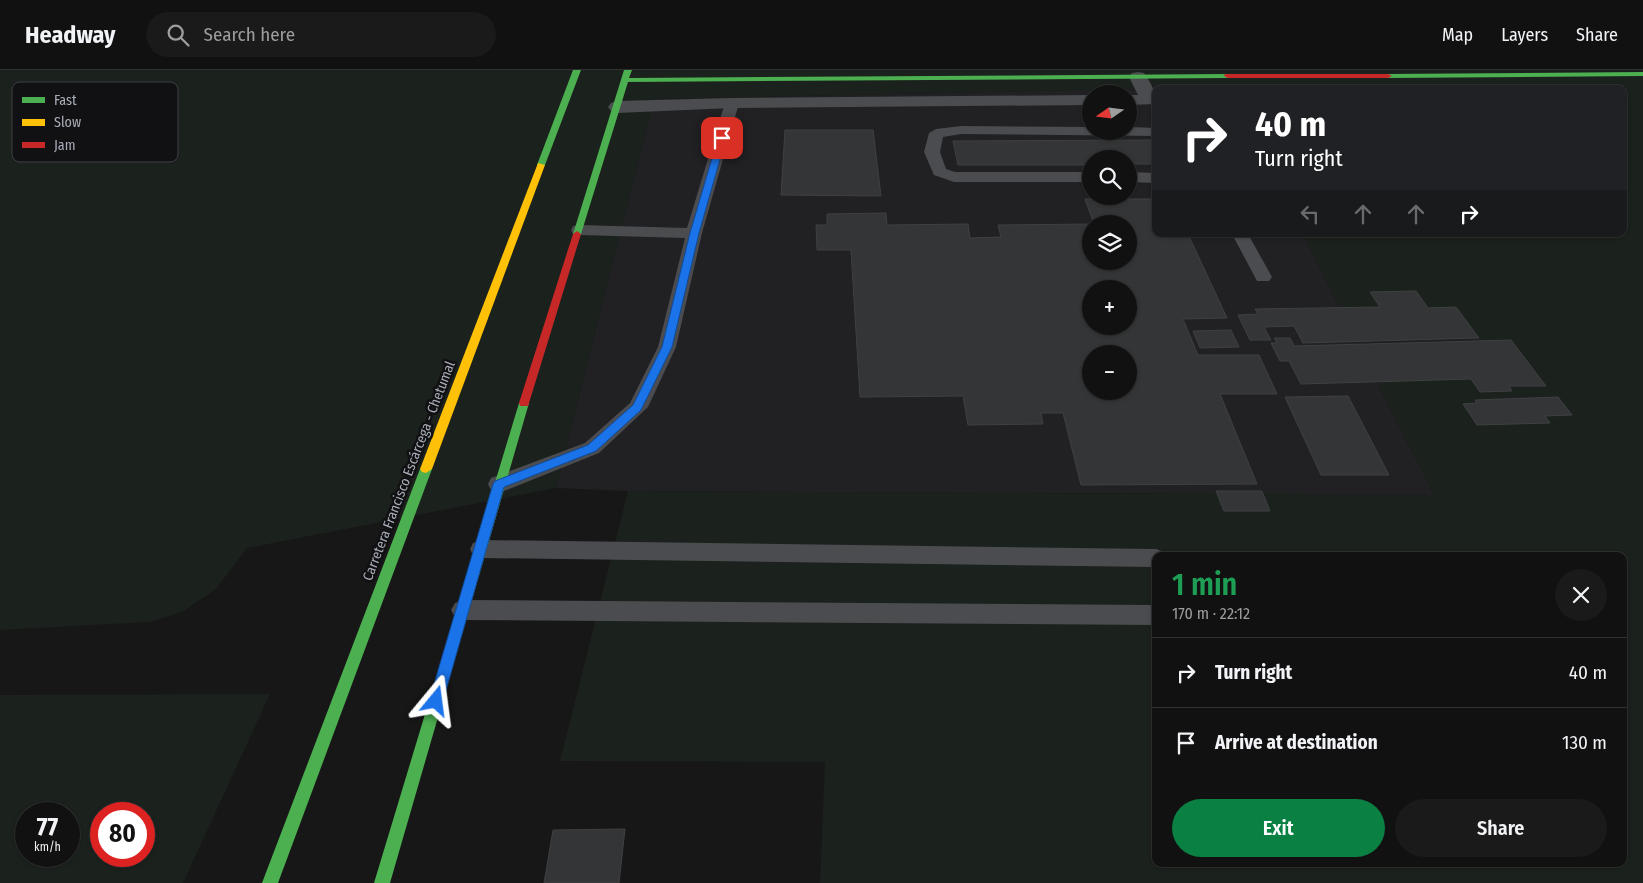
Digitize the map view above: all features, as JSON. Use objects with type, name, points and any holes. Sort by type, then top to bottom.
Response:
[{"type":"main road","name":"Carretera Francisco Escárcega - Chetumal","points":[[270,883],[577,70]]},
{"type":"main road","points":[[382,883],[499,484],[627,75],[1138,77],[1643,74]]},
{"type":"street","points":[[1138,77],[1152,99]]},
{"type":"street","points":[[617,106],[732,103],[1082,100]]},
{"type":"street","points":[[1138,100],[1152,101]]},
{"type":"lane","points":[[499,484],[592,448],[638,408],[667,347],[694,233],[732,103]]},
{"type":"lane","points":[[1082,177],[954,177],[939,172],[932,152],[936,133],[961,130],[1152,132]]},
{"type":"lane","points":[[1137,177],[1152,178]]},
{"type":"lane","points":[[579,230],[694,233]]},
{"type":"lane","points":[[1242,237],[1263,277]]},
{"type":"lane","points":[[481,549],[1152,558]]},
{"type":"lane","points":[[463,610],[1152,615]]},
{"type":"shaded area","points":[[0,70],[1643,70],[1643,883],[820,883],[825,762],[560,761],[628,491],[1434,495],[1305,237],[1627,237],[1627,85],[1152,85],[1152,89],[1138,89],[1138,85],[1082,85],[1082,90],[654,99],[556,488],[247,548],[216,589],[182,612],[149,622],[0,630]]},
{"type":"shaded area","points":[[1138,89],[1152,89],[1152,237],[1305,237],[1434,495],[628,491],[556,488],[654,99],[1082,90],[1082,140],[1138,140]]},
{"type":"shaded area","points":[[270,694],[183,883],[0,883],[0,695]]},
{"type":"building","points":[[785,130],[873,130],[881,196],[781,195]]},
{"type":"building","points":[[1152,140],[1152,164],[1137,164],[1137,150],[1082,150],[1082,165],[958,165],[953,141]]},
{"type":"building","points":[[1137,199],[1152,199],[1152,237],[1189,237],[1227,318],[1183,319],[1198,355],[1259,355],[1277,394],[1220,394],[1257,484],[1081,485],[1063,413],[1041,413],[1043,424],[968,425],[963,396],[860,397],[851,250],[817,250],[816,225],[827,225],[827,214],[886,213],[887,225],[968,224],[970,238],[1001,237],[998,225],[1082,224],[1082,270],[1137,270],[1137,215],[1091,215],[1087,205],[1137,205]]},
{"type":"building","points":[[1416,291],[1428,308],[1456,307],[1479,338],[1303,343],[1294,326],[1264,327],[1271,340],[1250,340],[1238,315],[1258,314],[1255,309],[1380,307],[1370,292]]},
{"type":"building","points":[[1231,330],[1239,347],[1200,348],[1193,331]]},
{"type":"building","points":[[1274,338],[1290,338],[1294,346],[1511,340],[1546,386],[1509,386],[1512,391],[1480,392],[1471,379],[1301,384],[1289,361],[1280,361],[1271,343],[1277,343]]},
{"type":"building","points":[[1348,396],[1389,475],[1321,475],[1285,397]]},
{"type":"building","points":[[1558,397],[1572,415],[1545,416],[1550,423],[1477,425],[1463,404],[1477,403],[1475,400]]},
{"type":"building","points":[[1216,491],[1262,491],[1270,511],[1224,511]]},
{"type":"building","points":[[625,829],[619,883],[544,883],[553,830]]},
{"type":"traffic: fast","points":[[541,165],[577,70]]},
{"type":"traffic: fast","points":[[577,234],[628,70]]},
{"type":"traffic: fast","points":[[1388,76],[1643,74]]},
{"type":"traffic: fast","points":[[625,80],[1228,76]]},
{"type":"traffic: fast","points":[[382,883],[524,403]]},
{"type":"traffic: fast","points":[[270,883],[426,469]]},
{"type":"traffic: slow","points":[[426,469],[541,165]]},
{"type":"traffic: jam","points":[[1228,76],[1388,76]]},
{"type":"traffic: jam","points":[[524,403],[577,234]]},
{"type":"route","points":[[436,701],[499,484],[592,448],[638,408],[667,347],[694,233],[722,138]]}]
